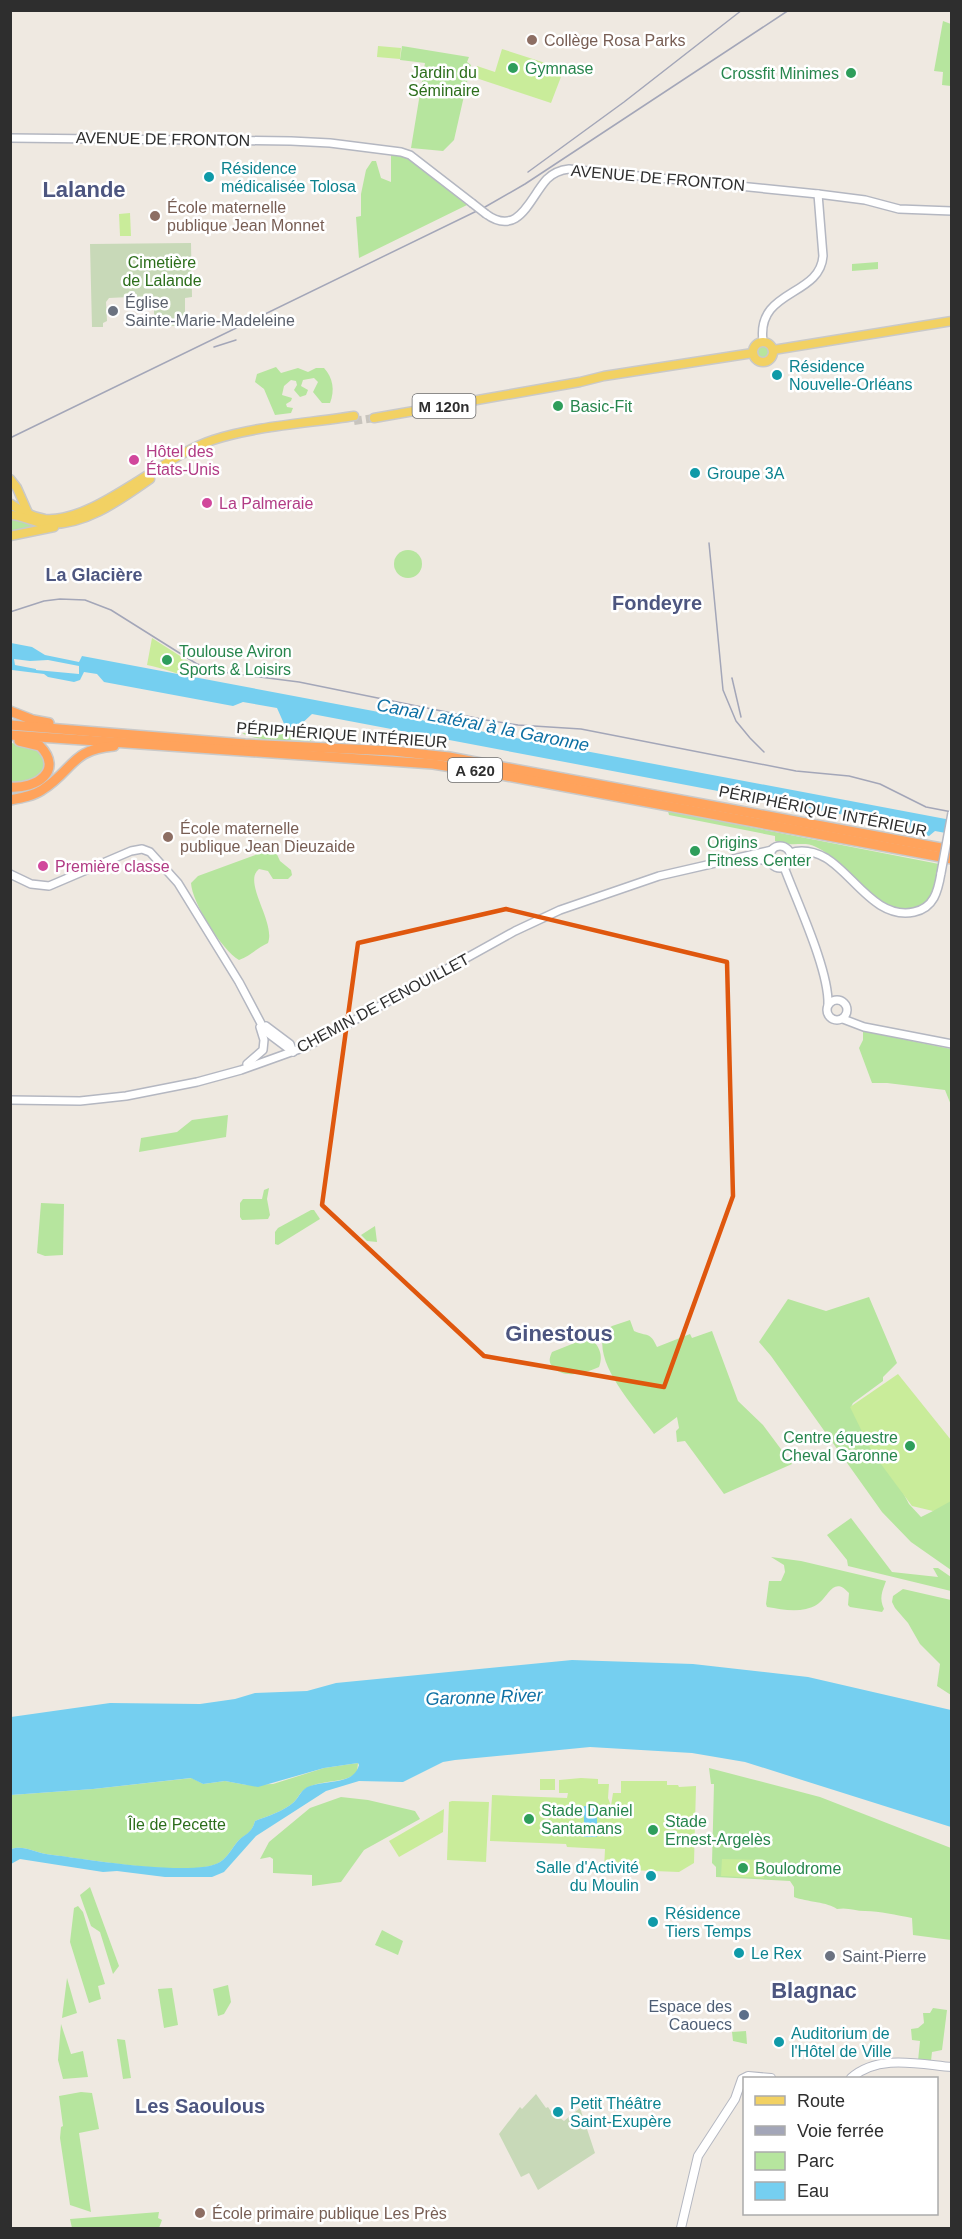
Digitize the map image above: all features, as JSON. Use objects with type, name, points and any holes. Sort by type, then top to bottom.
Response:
[{"type":"highway","points":[[10,711],[40,722],[70,725],[76,730]]},
{"type":"highway","name":"PÉRIPHÉRIQUE INTÉRIEUR","points":[[10,725],[245,744],[393,751],[448,757],[951,850]]},
{"type":"highway","name":"A 620","points":[[10,735],[398,760],[465,769],[951,859]]},
{"type":"highway","points":[[10,740],[40,746],[46,754],[48,765],[45,776],[37,784],[22,788],[10,787]]},
{"type":"highway","points":[[10,800],[43,790],[85,752],[100,747],[141,743]]},
{"type":"main road","points":[[773,350],[951,321]]},
{"type":"main road","points":[[763,341],[769,343],[773,350],[771,358],[763,362],[757,360],[753,353],[757,343],[763,341]]},
{"type":"main road","name":"M 120n","points":[[373,415],[568,380],[753,353]]},
{"type":"main road","points":[[10,536],[27,534],[63,524],[104,509],[169,466],[209,447],[249,437],[354,419],[222,437],[187,451],[112,497],[86,510],[51,519],[29,514],[11,503],[10,513],[37,523],[63,524]]},
{"type":"main road","points":[[154,470],[178,452],[206,438]]},
{"type":"main road","points":[[10,479],[17,488],[29,514]]},
{"type":"main road","points":[[853,2077],[864,2068],[899,2063],[951,2067]]},
{"type":"main road","points":[[681,2229],[698,2156],[735,2099],[743,2079]]},
{"type":"street","name":"AVENUE DE FRONTON","points":[[10,138],[330,142],[401,152],[410,155],[486,214],[504,220],[518,216],[529,206],[549,177],[560,170],[568,169],[818,194],[859,199],[899,209],[951,211]]},
{"type":"street","points":[[763,341],[764,324],[773,305],[815,276],[822,266],[824,256],[818,194]]},
{"type":"street","points":[[790,854],[802,850],[824,857],[880,905],[898,912],[917,912],[930,904],[937,893],[951,813]]},
{"type":"street","points":[[782,846],[790,854],[790,862],[784,867],[778,867],[771,862],[772,850],[782,846]]},
{"type":"street","points":[[10,874],[31,884],[49,886],[131,851],[142,849],[154,855],[184,891],[266,1031],[292,1052]]},
{"type":"street","name":"CHEMIN DE FENOUILLET","points":[[10,1101],[80,1101],[126,1096],[197,1082],[241,1070],[292,1052],[343,1028],[490,945],[560,910],[659,876],[772,850]]},
{"type":"street","name":"CHEMIN DE FENOUILLET","points":[[744,856],[771,862]]},
{"type":"street","points":[[784,867],[827,986],[827,1011],[830,1017],[951,1044]]},
{"type":"street","points":[[827,986],[838,1000],[845,1004],[847,1011],[860,1025]]},
{"type":"street","points":[[828,1005],[833,1000],[838,1000]]},
{"type":"street","points":[[843,1019],[847,1011]]},
{"type":"street","points":[[241,1070],[263,1050],[264,1040],[260,1021]]},
{"type":"highlighted area","points":[[506,909],[727,962],[733,1196],[664,1387],[484,1356],[322,1205],[358,943]]},
{"type":"green space","points":[[943,21],[951,24],[951,86],[942,85],[943,72],[934,71]]},
{"type":"green space","points":[[378,46],[401,48],[400,59],[377,57]]},
{"type":"green space","name":"Jardin du Séminaire","points":[[402,46],[469,57],[467,62],[471,65],[454,140],[443,151],[411,148],[425,63],[400,60]]},
{"type":"green space","points":[[502,49],[564,69],[551,103],[473,77],[477,66],[495,72]]},
{"type":"green space","points":[[391,154],[407,158],[467,205],[359,258],[356,217],[361,216],[361,194],[366,170],[372,161],[376,161],[381,178],[391,182]]},
{"type":"green space","points":[[130,213],[131,236],[120,236],[119,214]]},
{"type":"green space","name":"Cimetière de Lalande","points":[[191,243],[192,297],[185,298],[185,326],[154,326],[154,299],[129,299],[129,297],[109,298],[106,302],[107,321],[103,323],[103,327],[92,327],[90,244]]},
{"type":"green space","points":[[878,262],[878,269],[852,271],[852,264]]},
{"type":"green space","points":[[763,344],[768,346],[770,351],[768,356],[763,358],[758,356],[756,351],[758,346]]},
{"type":"green space","points":[[276,367],[281,373],[298,368],[308,372],[316,368],[324,368],[332,384],[330,403],[322,403],[313,392],[318,382],[314,378],[303,380],[301,386],[308,390],[306,395],[300,397],[294,390],[297,385],[296,381],[291,380],[284,386],[282,395],[292,398],[286,404],[287,407],[293,408],[291,413],[275,415],[264,389],[255,382],[257,374]]},
{"type":"green space","points":[[14,518],[50,526],[11,535],[10,520]]},
{"type":"green space","points":[[408,550],[418,554],[422,564],[418,574],[408,578],[398,574],[394,564],[398,554]]},
{"type":"green space","name":"Toulouse Aviron Sports & Loisirs","points":[[152,638],[191,663],[192,677],[147,665]]},
{"type":"green space","points":[[242,733],[313,734],[311,741],[256,738]]},
{"type":"green space","points":[[10,743],[28,746],[41,753],[45,764],[35,781],[11,784]]},
{"type":"green space","points":[[668,811],[939,864],[935,886],[924,904],[910,909],[896,908],[871,895],[828,854],[813,845],[775,841],[775,836],[669,815]]},
{"type":"green space","points":[[274,848],[280,861],[291,870],[292,875],[288,879],[273,879],[268,871],[259,869],[255,875],[256,893],[268,924],[268,943],[239,960],[224,947],[202,914],[191,883],[198,876]]},
{"type":"green space","points":[[863,1031],[951,1049],[951,1105],[945,1090],[872,1083],[859,1048],[863,1040]]},
{"type":"green space","points":[[228,1115],[226,1137],[139,1152],[141,1138],[177,1132],[192,1120]]},
{"type":"green space","points":[[269,1188],[267,1199],[270,1215],[268,1219],[242,1220],[240,1203],[243,1199],[262,1199],[264,1190]]},
{"type":"green space","points":[[41,1203],[64,1204],[63,1255],[45,1256],[37,1253]]},
{"type":"green space","points":[[314,1210],[320,1219],[278,1245],[275,1244],[275,1232],[278,1228]]},
{"type":"green space","points":[[375,1226],[377,1242],[367,1241],[361,1235]]},
{"type":"green space","points":[[869,1297],[897,1363],[883,1377],[883,1381],[853,1403],[851,1407],[909,1504],[921,1517],[933,1511],[951,1489],[951,1570],[911,1542],[882,1512],[759,1342],[788,1299],[826,1311]]},
{"type":"green space","points":[[630,1320],[634,1331],[650,1336],[657,1347],[690,1334],[692,1338],[712,1331],[738,1401],[763,1425],[792,1464],[724,1494],[685,1441],[677,1442],[676,1431],[679,1428],[677,1417],[654,1434],[618,1386],[610,1372],[602,1345],[604,1332],[612,1326]]},
{"type":"green space","points":[[587,1338],[595,1343],[599,1350],[601,1358],[599,1367],[581,1373],[568,1374],[552,1366],[550,1357],[552,1352]]},
{"type":"green space","name":"Centre équestre Cheval Garonne","points":[[898,1374],[951,1440],[951,1501],[933,1511],[912,1506],[872,1452],[850,1407]]},
{"type":"green space","points":[[851,1518],[892,1572],[938,1577],[933,1568],[938,1568],[951,1577],[951,1591],[848,1566],[847,1560],[827,1535]]},
{"type":"green space","points":[[771,1557],[801,1561],[886,1581],[881,1598],[884,1609],[882,1612],[850,1607],[848,1605],[849,1593],[839,1586],[832,1589],[818,1604],[808,1609],[791,1610],[767,1607],[769,1581],[781,1581],[785,1572],[784,1565]]},
{"type":"green space","points":[[903,1589],[951,1600],[951,1695],[937,1686],[940,1664],[920,1644],[892,1602],[893,1596]]},
{"type":"green space","name":"Île de Pecette","points":[[358,1763],[357,1773],[339,1780],[313,1785],[301,1792],[286,1808],[255,1821],[250,1831],[238,1841],[225,1858],[207,1867],[136,1866],[46,1854],[24,1848],[11,1849],[11,1795],[192,1778],[203,1784],[225,1781],[247,1785],[273,1784],[324,1768]]},
{"type":"green space","points":[[709,1768],[820,1797],[951,1848],[951,1940],[913,1935],[912,1918],[845,1908],[837,1909],[794,1897],[794,1887],[790,1881],[716,1877],[716,1867],[712,1863],[714,1784],[711,1784]]},
{"type":"green space","points":[[540,1779],[555,1779],[555,1790],[540,1790]]},
{"type":"green space","points":[[598,1779],[598,1784],[609,1784],[608,1798],[611,1806],[613,1793],[621,1793],[621,1781],[667,1781],[667,1785],[696,1786],[694,1863],[679,1872],[604,1869],[605,1849],[567,1847],[566,1844],[490,1841],[492,1795],[567,1798],[568,1793],[559,1793],[559,1780]]},
{"type":"green space","points":[[341,1797],[368,1800],[415,1811],[420,1819],[364,1850],[341,1882],[312,1886],[312,1875],[273,1873],[273,1859],[270,1857],[260,1859],[269,1842],[310,1808]]},
{"type":"green space","points":[[449,1802],[489,1802],[486,1862],[447,1860]]},
{"type":"green space","points":[[444,1809],[443,1832],[399,1857],[389,1841]]},
{"type":"green space","name":"Boulodrome","points":[[722,1859],[765,1860],[764,1878],[721,1876]]},
{"type":"green space","points":[[90,1887],[119,1966],[113,1974],[100,1932],[91,1926],[80,1895]]},
{"type":"green space","points":[[78,1906],[83,1912],[105,1984],[98,1986],[101,1999],[89,2003],[70,1942],[74,1908]]},
{"type":"green space","points":[[382,1930],[403,1941],[398,1955],[375,1945]]},
{"type":"green space","points":[[67,1978],[77,2013],[62,2018]]},
{"type":"green space","points":[[228,1985],[231,2002],[224,2014],[218,2016],[213,1989]]},
{"type":"green space","points":[[172,1988],[178,2025],[164,2028],[158,1989]]},
{"type":"green space","points":[[933,2008],[947,2010],[942,2050],[932,2052],[931,2061],[918,2061],[920,2041],[912,2040],[911,2029],[918,2028],[924,2023],[923,2013],[930,2013]]},
{"type":"green space","points":[[61,2024],[71,2054],[83,2051],[88,2077],[63,2079],[58,2060]]},
{"type":"green space","points":[[746,2031],[747,2044],[733,2041],[732,2032]]},
{"type":"green space","points":[[117,2039],[125,2040],[131,2078],[123,2079]]},
{"type":"green space","points":[[81,2092],[92,2093],[99,2129],[79,2133],[91,2212],[70,2205],[60,2138],[63,2126],[59,2096]]},
{"type":"green space","points":[[536,2094],[556,2119],[560,2118],[564,2121],[580,2108],[595,2153],[538,2190],[529,2173],[521,2177],[499,2134],[520,2107],[522,2109]]},
{"type":"green space","points":[[159,2212],[158,2218],[162,2220],[159,2228],[72,2228],[70,2219]]},
{"type":"water","points":[[11,643],[32,647],[45,655],[79,662],[82,656],[951,820],[951,834],[935,831],[929,836],[915,833],[913,828],[312,714],[297,728],[285,726],[277,708],[243,702],[233,706],[104,682],[97,674],[84,672],[80,680],[74,682],[48,677],[44,674],[12,670]],"holes":[[[14,659],[48,660],[79,666],[79,674],[36,670],[15,665]]]},
{"type":"water","name":"Garonne River","points":[[572,1660],[693,1664],[808,1677],[951,1710],[951,1827],[745,1762],[692,1753],[590,1747],[443,1762],[403,1782],[359,1781],[326,1791],[256,1836],[224,1872],[212,1877],[165,1877],[117,1871],[103,1872],[20,1859],[11,1864],[11,1849],[20,1848],[46,1854],[136,1866],[187,1868],[207,1866],[225,1858],[238,1841],[250,1831],[255,1821],[290,1805],[307,1787],[352,1776],[359,1765],[358,1763],[324,1768],[258,1787],[225,1781],[203,1784],[191,1778],[11,1795],[11,1717],[110,1703],[200,1704],[235,1699],[255,1693],[307,1691],[336,1683]]},
{"type":"water","points":[[584,1806],[597,1806],[597,1837],[584,1837]]},
{"type":"tunnel","points":[[354,421],[374,418]]},
{"type":"railway","points":[[528,172],[624,102],[742,10]]},
{"type":"railway","points":[[10,438],[485,207],[525,184],[789,10]]},
{"type":"railway","points":[[214,347],[236,340]]},
{"type":"railway","points":[[709,543],[723,690],[736,721],[764,752]]},
{"type":"railway","points":[[10,612],[44,601],[85,600],[111,610],[197,664],[229,673],[299,682],[486,720],[518,725],[581,729],[796,771],[849,776],[880,784],[926,807],[952,812]]},
{"type":"railway","points":[[732,678],[741,717]]},
{"type":"place","name":"Collège Rosa Parks","points":[[532,40]]},
{"type":"place","name":"Gymnase","points":[[513,68]]},
{"type":"place","name":"Crossfit Minimes","points":[[851,73]]},
{"type":"place","name":"Résidence médicalisée Tolosa","points":[[209,177]]},
{"type":"place","name":"École maternelle publique Jean Monnet","points":[[155,216]]},
{"type":"place","name":"Église Sainte-Marie-Madeleine","points":[[113,311]]},
{"type":"place","name":"Résidence Nouvelle-Orléans","points":[[777,375]]},
{"type":"place","name":"Basic-Fit","points":[[558,406]]},
{"type":"place","name":"Hôtel des États-Unis","points":[[134,460]]},
{"type":"place","name":"Groupe 3A","points":[[695,473]]},
{"type":"place","name":"La Palmeraie","points":[[207,503]]},
{"type":"place","name":"Toulouse Aviron Sports & Loisirs","points":[[167,660]]},
{"type":"place","name":"École maternelle publique Jean Dieuzaide","points":[[168,837]]},
{"type":"place","name":"Origins Fitness Center","points":[[695,851]]},
{"type":"place","name":"Première classe","points":[[43,866]]},
{"type":"place","name":"Centre équestre Cheval Garonne","points":[[910,1446]]},
{"type":"place","name":"Stade Daniel Santamans","points":[[529,1819]]},
{"type":"place","name":"Stade Ernest-Argelès","points":[[653,1830]]},
{"type":"place","name":"Boulodrome","points":[[743,1868]]},
{"type":"place","name":"Salle d'Activité du Moulin","points":[[651,1876]]},
{"type":"place","name":"Résidence Tiers Temps","points":[[653,1922]]},
{"type":"place","name":"Le Rex","points":[[739,1953]]},
{"type":"place","name":"Saint-Pierre","points":[[830,1956]]},
{"type":"place","name":"Espace des Caouecs","points":[[744,2015]]},
{"type":"place","name":"Auditorium de l'Hôtel de Ville","points":[[779,2042]]},
{"type":"place","name":"Petit Théâtre Saint-Exupère","points":[[558,2112]]},
{"type":"place","name":"École primaire publique Les Près","points":[[200,2213]]},
{"type":"district","name":"Lalande","points":[[84,189]]},
{"type":"district","name":"La Glacière","points":[[94,575]]},
{"type":"district","name":"Fondeyre","points":[[657,603]]},
{"type":"district","name":"Ginestous","points":[[559,1333]]},
{"type":"district","name":"Blagnac","points":[[814,1990]]},
{"type":"district","name":"Les Saoulous","points":[[200,2106]]},
{"type":"water label","name":"Canal Latéral à la Garonne","points":[[483,725]]}]
